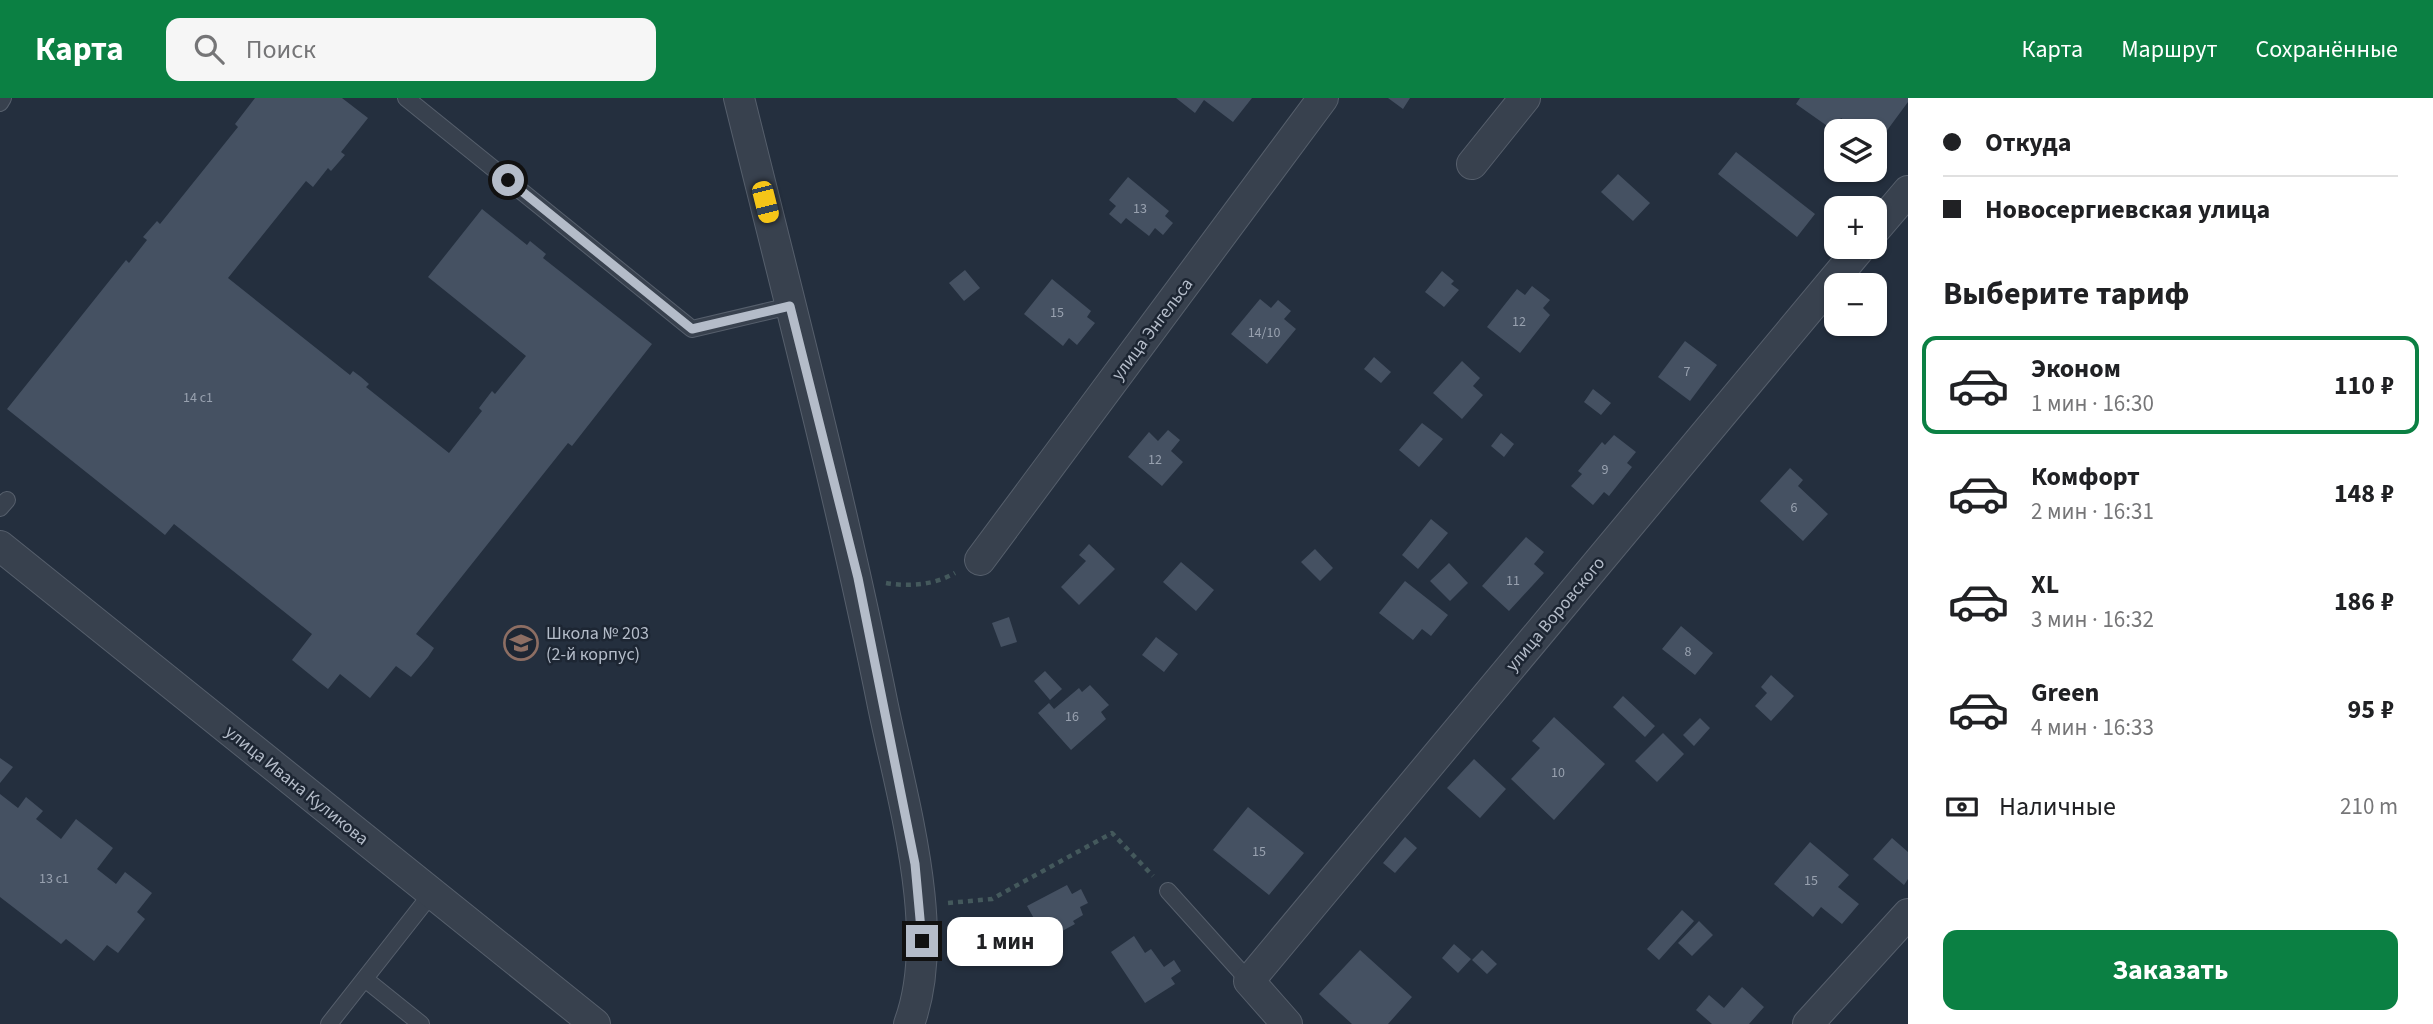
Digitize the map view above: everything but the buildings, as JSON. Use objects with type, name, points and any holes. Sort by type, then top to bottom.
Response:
[{"type":"street","points":[[739,98],[858,578],[915,864],[922,941],[915,1009],[909,1024]]},
{"type":"street","name":"улица Энгельса","points":[[980,560],[1323,98]]},
{"type":"street","points":[[1472,164],[1525,98]]},
{"type":"street","points":[[1887,216],[1908,191]]},
{"type":"street","name":"улица Воровского","points":[[1249,981],[1851,259]]},
{"type":"street","name":"улица Ивана Куликова","points":[[0,545],[594,1024]]},
{"type":"street","points":[[1808,1024],[1908,914]]},
{"type":"street","points":[[1249,981],[1287,1024]]},
{"type":"lane","points":[[0,103],[4,98]]},
{"type":"lane","points":[[406,98],[692,329],[790,306]]},
{"type":"lane","points":[[1168,891],[1249,981]]},
{"type":"lane","points":[[329,1024],[432,893]]},
{"type":"lane","points":[[365,979],[421,1024]]},
{"type":"path","points":[[858,578],[903,586],[942,581],[980,560]]},
{"type":"path","points":[[920,902],[965,903],[992,899],[1112,833],[1168,891]]},
{"type":"place","name":"Школа № 203 (2-й корпус)","points":[[521,643]]},
{"type":"route","points":[[508,180],[692,329],[790,306],[858,578],[915,864],[922,941]]}]
